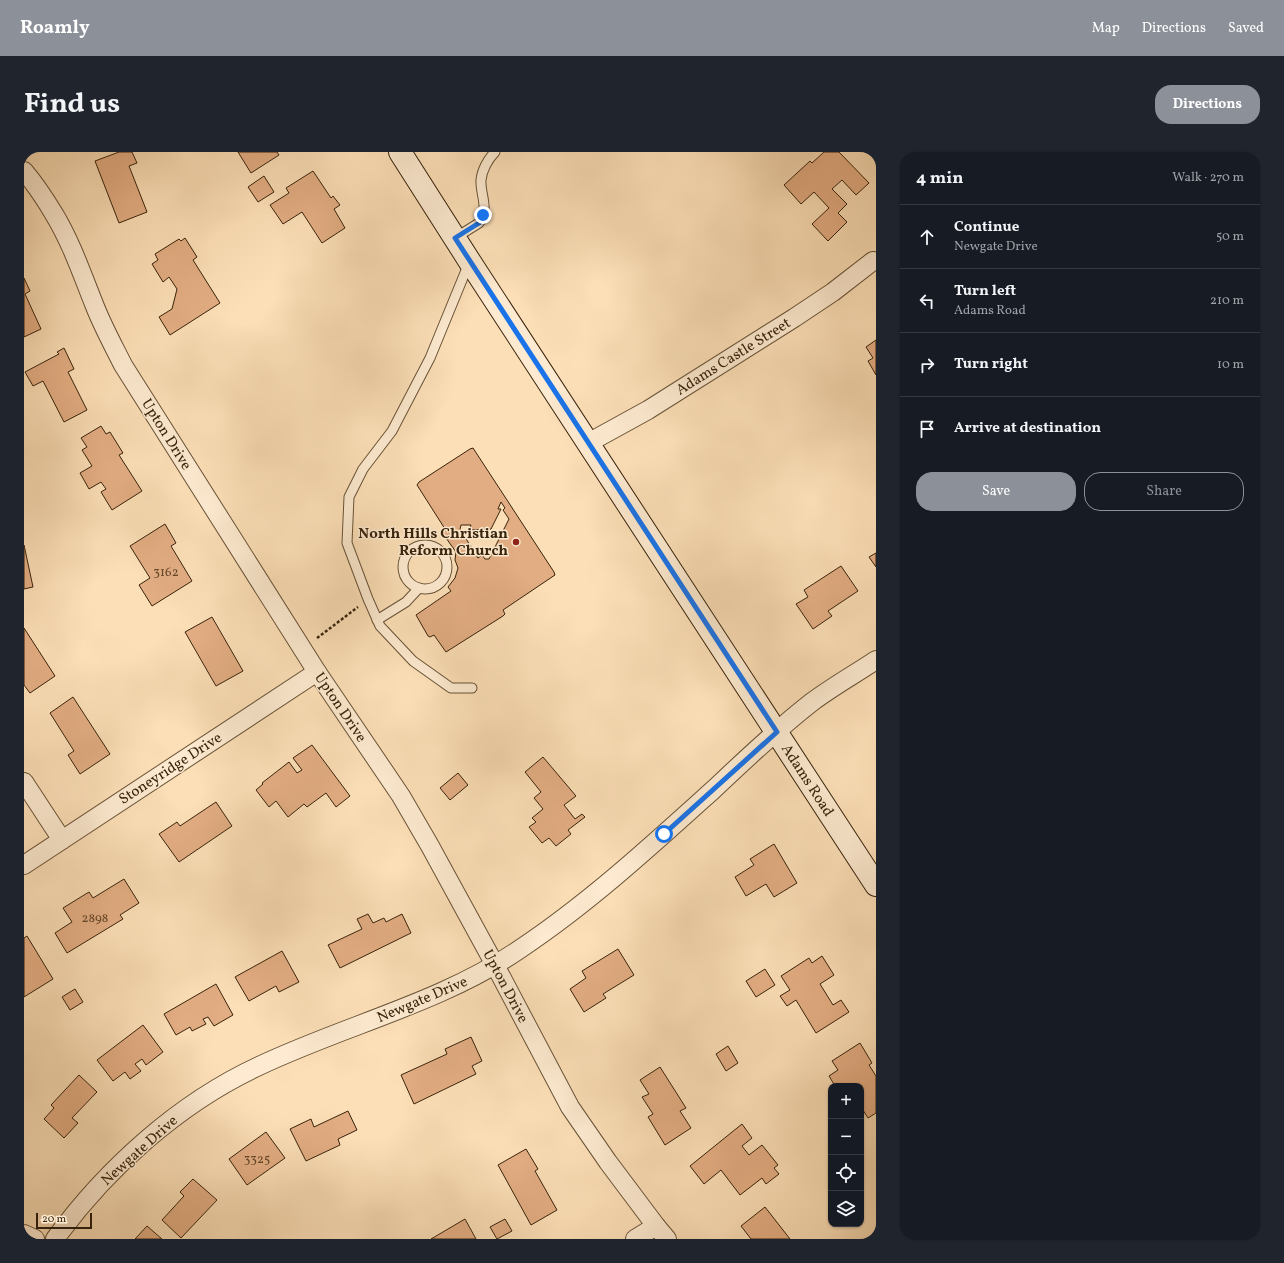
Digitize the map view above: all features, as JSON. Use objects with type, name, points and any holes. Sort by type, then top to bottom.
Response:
[{"type":"street","name":"Adams Road","points":[[400,152],[470,262],[876,885]]},
{"type":"street","name":"Upton Drive","points":[[24,171],[55,215],[74,255],[94,306],[123,365],[317,672],[401,796],[495,965],[570,1107],[608,1162],[662,1233]]},
{"type":"street","name":"Adams Castle Street","points":[[588,443],[648,410],[794,318],[833,292],[873,261]]},
{"type":"street","name":"Newgate Drive","points":[[55,1239],[72,1215],[110,1174],[149,1137],[227,1082],[258,1066],[291,1052],[449,989],[495,965],[519,950],[584,903],[813,701],[876,660]]},
{"type":"street","name":"Stoneyridge Drive","points":[[24,865],[317,672]]},
{"type":"street","points":[[24,782],[62,840]]},
{"type":"street","points":[[635,1239],[662,1233]]},
{"type":"street","points":[[24,1234],[35,1239]]},
{"type":"lane","points":[[455,238],[482,220],[484,205],[481,181],[486,165],[495,152]]},
{"type":"lane","points":[[470,262],[430,358],[392,431],[363,469],[349,497],[347,543],[380,626],[413,662],[451,688],[472,688]]},
{"type":"lane","points":[[422,545],[429,545],[441,552],[446,564],[446,571],[444,578],[434,587],[427,589],[419,588],[412,585],[407,580],[403,566],[404,558],[408,552],[414,548],[422,545]]},
{"type":"lane","points":[[377,620],[406,602],[419,588]]},
{"type":"path","points":[[303,650],[368,599]]},
{"type":"building","points":[[119,152],[132,152],[137,163],[129,166],[147,212],[119,223],[95,161]]},
{"type":"building","points":[[238,152],[277,152],[279,155],[251,173]]},
{"type":"building","points":[[824,152],[839,152],[869,183],[856,195],[842,180],[832,189],[847,204],[838,213],[847,222],[828,241],[812,224],[829,208],[814,192],[801,204],[784,185],[810,161],[812,163]]},
{"type":"building","points":[[313,171],[331,198],[333,196],[340,205],[334,209],[345,228],[322,243],[302,212],[283,224],[270,205],[289,193],[286,188]]},
{"type":"building","points":[[264,176],[274,192],[258,202],[248,187]]},
{"type":"building","points":[[185,238],[197,257],[193,260],[220,303],[170,335],[159,317],[172,309],[177,289],[169,277],[163,282],[152,264],[158,260],[155,254],[179,239],[181,241]]},
{"type":"building","points":[[24,278],[30,291],[25,294],[41,329],[24,337]]},
{"type":"building","points":[[876,340],[876,375],[868,361],[873,358],[866,347]]},
{"type":"building","points":[[64,348],[74,369],[68,372],[87,410],[64,422],[43,381],[33,386],[25,372],[59,354],[57,352]]},
{"type":"building","points":[[101,426],[106,434],[110,432],[123,453],[119,455],[142,491],[112,510],[101,492],[106,489],[101,482],[89,489],[80,473],[92,466],[82,450],[87,447],[81,438]]},
{"type":"building","name":"North Hills Christian Reform Church","points":[[473,448],[555,575],[503,610],[505,614],[503,616],[446,652],[434,635],[430,637],[428,636],[416,615],[451,591],[448,587],[455,578],[458,568],[455,560],[456,552],[441,531],[445,529],[417,485],[419,482]],"holes":[[[501,502],[505,508],[503,510],[509,519],[489,559],[485,559],[482,555],[478,558],[460,529],[461,525],[471,525],[469,530],[491,529],[501,509],[498,509]]]},
{"type":"building","points":[[165,524],[176,543],[171,546],[192,581],[152,606],[139,585],[150,578],[130,546]]},
{"type":"building","points":[[24,545],[33,587],[24,589]]},
{"type":"building","points":[[876,553],[876,567],[869,557]]},
{"type":"building","points":[[841,566],[858,591],[828,611],[832,616],[813,629],[796,604],[808,597],[804,590]]},
{"type":"building","points":[[212,617],[243,671],[216,686],[185,632]]},
{"type":"building","points":[[24,628],[55,676],[30,693],[24,685]]},
{"type":"building","points":[[73,697],[110,754],[80,774],[68,755],[74,751],[50,713]]},
{"type":"building","points":[[312,745],[350,796],[336,807],[326,793],[307,807],[304,804],[288,817],[276,801],[269,807],[256,790],[263,784],[262,783],[289,762],[297,773],[302,770],[293,758]]},
{"type":"building","points":[[543,757],[576,796],[564,805],[575,819],[582,814],[585,817],[568,830],[571,834],[556,846],[549,838],[542,843],[529,827],[536,822],[532,818],[543,809],[534,798],[541,792],[525,772]]},
{"type":"building","points":[[458,773],[468,785],[450,800],[440,788]]},
{"type":"building","points":[[216,802],[232,826],[179,862],[159,834],[177,822],[180,826]]},
{"type":"building","points":[[774,844],[797,883],[774,897],[766,884],[746,896],[735,877],[754,865],[750,859]]},
{"type":"building","points":[[124,879],[139,903],[120,915],[123,919],[67,953],[55,933],[72,922],[63,908],[89,892],[93,898]]},
{"type":"building","points":[[368,914],[373,923],[384,918],[386,922],[402,914],[411,933],[340,968],[328,945],[362,929],[357,919]]},
{"type":"building","points":[[27,936],[53,979],[24,997],[24,938]]},
{"type":"building","points":[[618,949],[634,975],[603,994],[606,998],[584,1012],[570,989],[586,978],[582,971]]},
{"type":"building","points":[[282,951],[299,982],[279,992],[276,986],[249,1001],[235,977]]},
{"type":"building","points":[[822,956],[834,975],[820,984],[833,1005],[841,1000],[849,1012],[816,1033],[796,1000],[787,1006],[780,996],[790,990],[781,976],[809,958],[812,963]]},
{"type":"building","points":[[765,969],[775,985],[756,997],[746,981]]},
{"type":"building","points":[[216,984],[233,1015],[214,1026],[208,1017],[203,1019],[206,1024],[192,1031],[190,1027],[176,1035],[164,1014]]},
{"type":"building","points":[[75,989],[83,1002],[70,1010],[62,997]]},
{"type":"building","points":[[143,1025],[163,1052],[146,1065],[142,1059],[135,1064],[141,1071],[130,1079],[125,1072],[113,1081],[97,1060]]},
{"type":"building","points":[[471,1037],[482,1061],[472,1066],[476,1074],[414,1104],[401,1075],[447,1054],[445,1049]]},
{"type":"building","points":[[860,1043],[872,1063],[869,1065],[876,1076],[876,1113],[868,1118],[864,1112],[864,1083],[833,1083],[829,1076],[838,1070],[832,1061]]},
{"type":"building","points":[[728,1046],[738,1063],[726,1071],[716,1054]]},
{"type":"building","points":[[660,1067],[686,1108],[680,1111],[691,1128],[665,1145],[648,1117],[653,1114],[642,1097],[649,1094],[640,1080]]},
{"type":"building","points":[[79,1075],[97,1092],[72,1118],[78,1123],[64,1138],[44,1119],[54,1108],[51,1105]]},
{"type":"building","points":[[348,1111],[357,1130],[338,1139],[340,1145],[306,1161],[290,1129],[311,1119],[314,1127]]},
{"type":"building","points":[[742,1124],[752,1138],[742,1146],[749,1155],[762,1145],[778,1165],[774,1168],[779,1174],[766,1184],[762,1178],[740,1195],[721,1170],[704,1184],[690,1166]]},
{"type":"building","points":[[266,1132],[285,1158],[247,1185],[229,1159]]},
{"type":"building","points":[[526,1149],[538,1169],[535,1171],[557,1210],[531,1225],[498,1165]]},
{"type":"building","points":[[193,1179],[217,1200],[181,1238],[162,1220],[184,1196],[180,1192]]},
{"type":"building","points":[[765,1207],[790,1239],[751,1239],[741,1226]]},
{"type":"building","points":[[465,1219],[476,1239],[431,1239]]},
{"type":"building","points":[[505,1219],[512,1231],[497,1239],[490,1227]]},
{"type":"building","points":[[147,1226],[162,1239],[135,1239]]},
{"type":"place","name":"North Hills Christian Reform Church","points":[[516,542]]},
{"type":"route","points":[[483,215],[482,220],[479,223],[455,238],[777,732],[664,834]]}]
